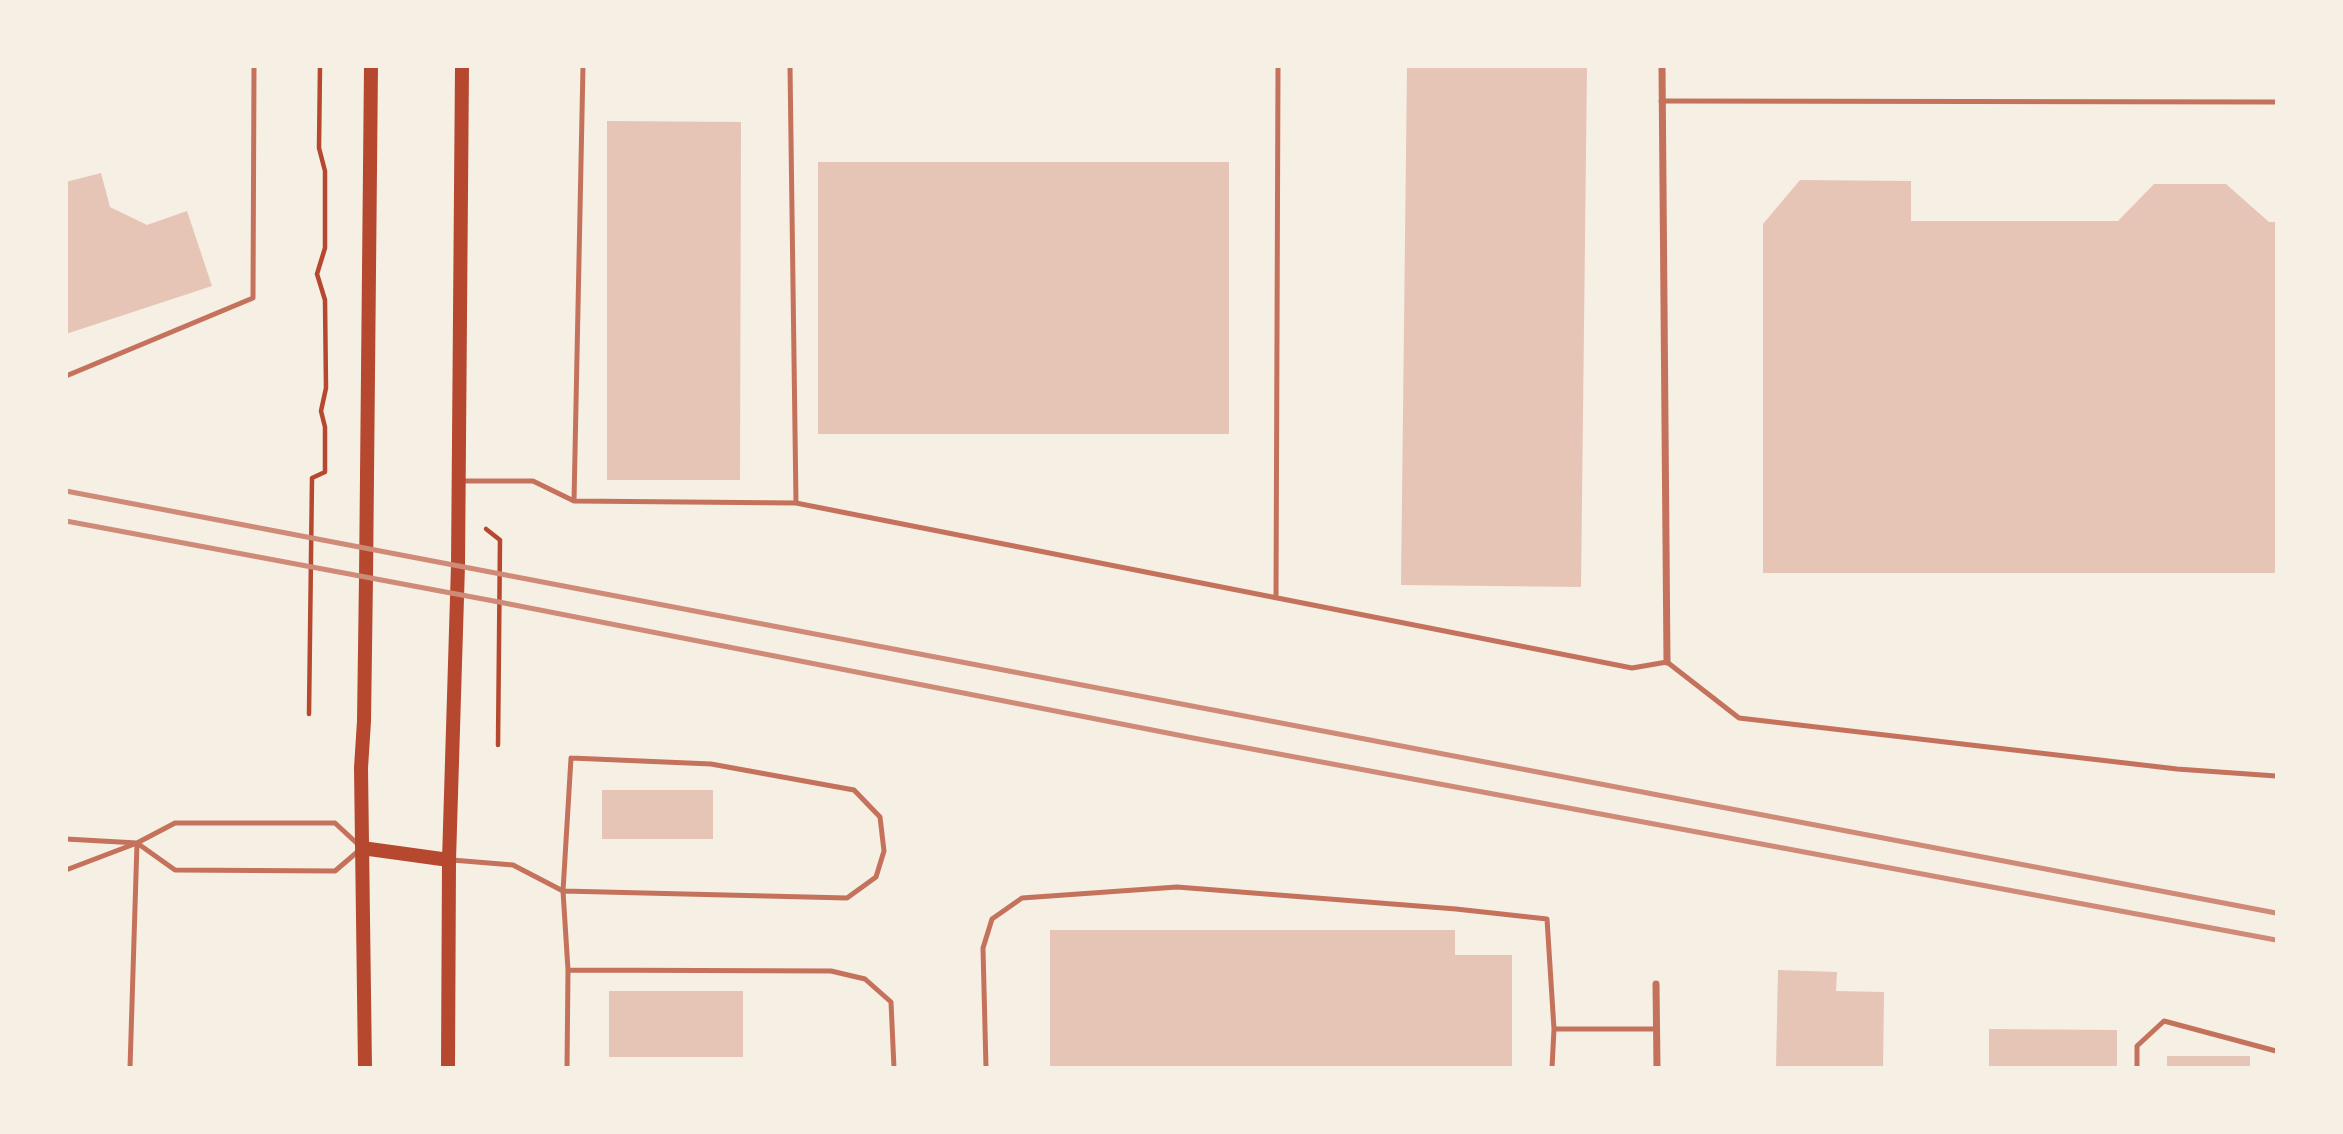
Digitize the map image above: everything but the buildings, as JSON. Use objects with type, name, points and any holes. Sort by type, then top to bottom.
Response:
[{"type":"main road","points":[[365,1068],[361,768],[364,721],[371,66]]},
{"type":"main road","points":[[448,1068],[449,860],[457,594],[462,66]]},
{"type":"main road","points":[[362,848],[449,860]]},
{"type":"street","points":[[1662,66],[1667,662]]},
{"type":"street","points":[[1656,984],[1657,1068]]},
{"type":"lane","points":[[66,376],[253,298],[254,66]]},
{"type":"lane","points":[[574,501],[583,66]]},
{"type":"lane","points":[[790,66],[796,503]]},
{"type":"lane","points":[[1276,597],[1279,66]]},
{"type":"lane","points":[[1661,101],[2277,102]]},
{"type":"lane","points":[[458,481],[533,481],[574,501],[796,503],[1632,668],[1667,662],[1739,718],[2177,769],[2277,776]]},
{"type":"lane","points":[[449,860],[513,865],[563,891],[847,898],[876,877],[884,851],[880,817],[854,790],[711,764],[571,758],[563,891],[568,970],[567,1068]]},
{"type":"lane","points":[[66,839],[137,843],[175,870],[335,871],[362,848],[335,823],[175,822],[137,843],[66,870]]},
{"type":"lane","points":[[131,1068],[137,843]]},
{"type":"lane","points":[[986,1068],[983,948],[992,919],[1022,898],[1177,887],[1456,909],[1547,919],[1554,1029],[1552,1068]]},
{"type":"lane","points":[[568,970],[831,971],[865,979],[891,1002],[894,1068]]},
{"type":"lane","points":[[2137,1068],[2137,1046],[2164,1021],[2277,1051]]},
{"type":"lane","points":[[1554,1029],[1656,1029]]},
{"type":"path","points":[[309,714],[312,478],[325,472],[325,427],[321,411],[326,388],[325,300],[317,274],[325,248],[325,171],[319,148],[320,66]]},
{"type":"path","points":[[483,481],[483,526],[500,540],[498,746]]},
{"type":"railway","points":[[66,491],[2276,913]]},
{"type":"railway","points":[[66,521],[499,602],[1193,738],[2276,940]]}]
